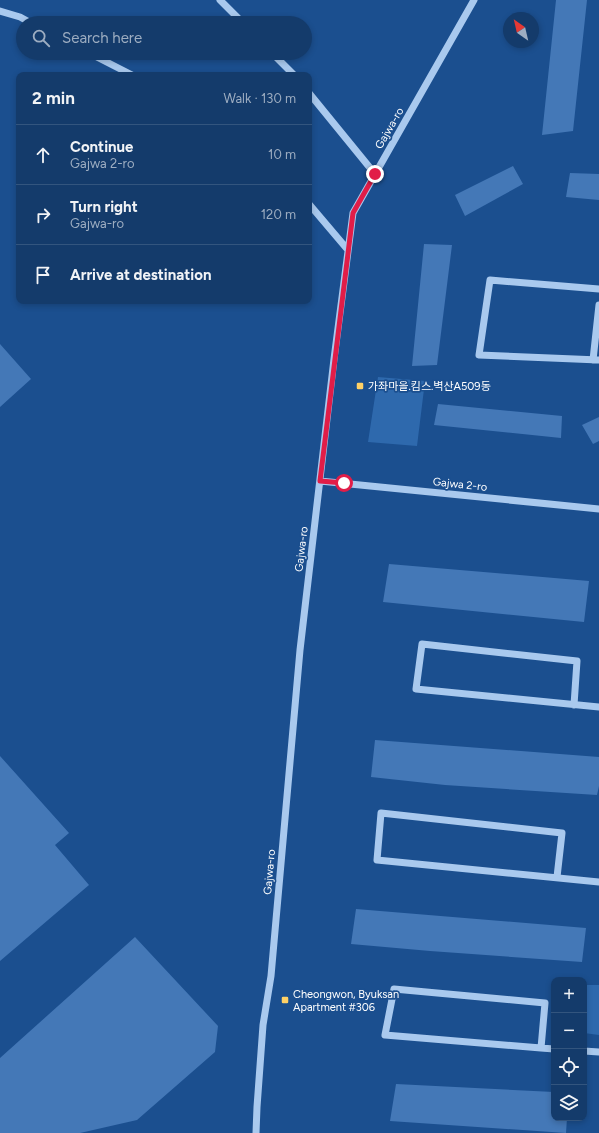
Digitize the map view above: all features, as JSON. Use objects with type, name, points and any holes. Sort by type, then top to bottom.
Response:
[{"type":"street","points":[[220,0],[236,16]]},
{"type":"street","name":"Gajwa-ro","points":[[256,1133],[263,1025],[271,976],[300,650],[353,213],[474,0]]},
{"type":"street","points":[[0,11],[17,16]]},
{"type":"street","points":[[103,60],[126,72]]},
{"type":"street","points":[[279,60],[291,72]]},
{"type":"street","points":[[312,97],[375,174]]},
{"type":"street","points":[[312,208],[348,250]]},
{"type":"street","points":[[599,289],[490,280],[479,355],[596,360],[599,306]]},
{"type":"street","name":"Gajwa 2-ro","points":[[320,481],[599,509]]},
{"type":"street","points":[[574,705],[577,661],[422,644],[416,689],[574,705],[599,707]]},
{"type":"street","points":[[557,877],[562,833],[381,813],[377,860],[599,882]]},
{"type":"street","points":[[541,1048],[546,1002],[394,989],[385,1035],[541,1048],[551,1049]]},
{"type":"street","points":[[587,1051],[599,1052]]},
{"type":"shaded area","points":[[378,377],[425,381],[417,446],[368,442]]},
{"type":"shaded area","points":[[587,985],[599,985],[599,1035],[587,1033]]},
{"type":"building","points":[[556,0],[587,0],[573,131],[542,135]]},
{"type":"building","points":[[513,166],[523,184],[465,216],[455,195]]},
{"type":"building","points":[[570,173],[599,174],[599,200],[566,197]]},
{"type":"building","points":[[424,244],[452,245],[437,365],[412,366]]},
{"type":"building","points":[[0,344],[31,379],[0,407]]},
{"type":"building","points":[[438,404],[562,416],[561,438],[434,425]]},
{"type":"building","points":[[599,417],[599,441],[593,444],[582,425]]},
{"type":"building","points":[[389,564],[589,581],[584,622],[383,602]]},
{"type":"building","points":[[375,740],[599,757],[599,786],[597,795],[445,785],[371,777]]},
{"type":"building","points":[[0,756],[69,833],[55,845],[89,885],[0,961]]},
{"type":"building","points":[[356,909],[586,928],[582,962],[351,944]]},
{"type":"building","points":[[135,937],[218,1026],[215,1052],[137,1120],[80,1133],[0,1133],[0,1058]]},
{"type":"building","points":[[396,1084],[551,1092],[551,1121],[567,1121],[566,1133],[390,1121]]},
{"type":"place","name":"가좌마을.킴스.벽산A509동","points":[[360,386]]},
{"type":"place","name":"Cheongwon, Byuksan Apartment #306","points":[[285,1000]]},
{"type":"route","points":[[344,483],[320,481],[353,213],[375,174]]}]
